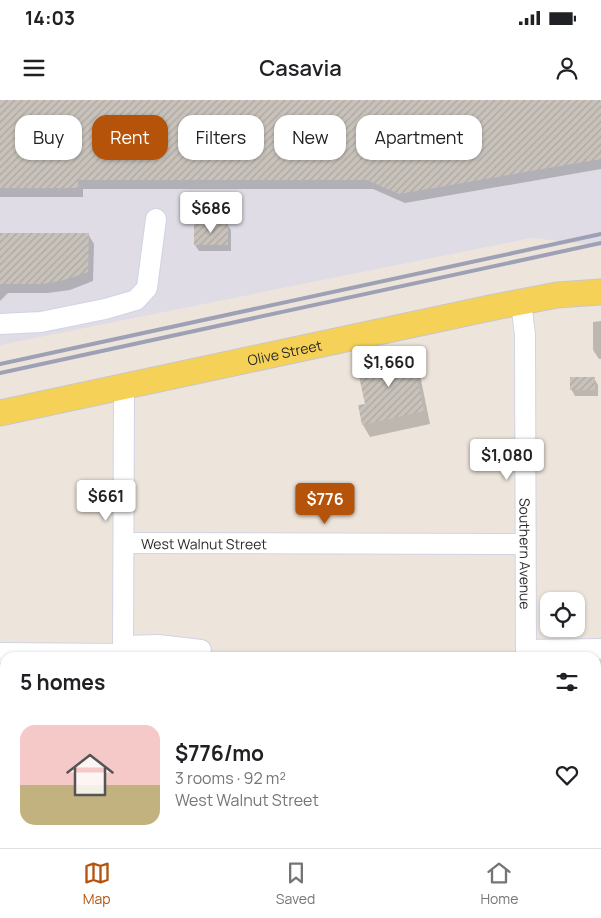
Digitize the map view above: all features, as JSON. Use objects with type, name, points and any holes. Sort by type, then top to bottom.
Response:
[{"type":"main road","name":"Olive Street","points":[[0,413],[521,302],[557,295],[601,292]]},
{"type":"street","points":[[0,324],[41,322],[105,309],[136,300],[147,288],[156,219]]},
{"type":"street","name":"Southern Avenue","points":[[521,302],[525,335],[526,652]]},
{"type":"street","points":[[124,386],[123,652],[158,646],[201,650]]},
{"type":"street","name":"West Walnut Street","points":[[124,543],[525,544]]},
{"type":"street","points":[[556,652],[601,649]]},
{"type":"shaded area","points":[[0,100],[601,100],[601,246],[531,238],[0,345]]},
{"type":"building","points":[[0,100],[601,100],[601,159],[399,194],[367,180],[78,180],[78,188],[0,188]]},
{"type":"building","points":[[194,223],[228,223],[228,245],[194,245]]},
{"type":"building","points":[[0,233],[89,233],[88,272],[64,280],[43,284],[0,284]]},
{"type":"building","points":[[411,351],[424,411],[362,425],[358,405],[365,404],[356,363]]},
{"type":"building","points":[[570,377],[595,377],[595,390],[570,390]]},
{"type":"railway","points":[[0,364],[601,234]]},
{"type":"railway","points":[[0,373],[601,243]]}]
